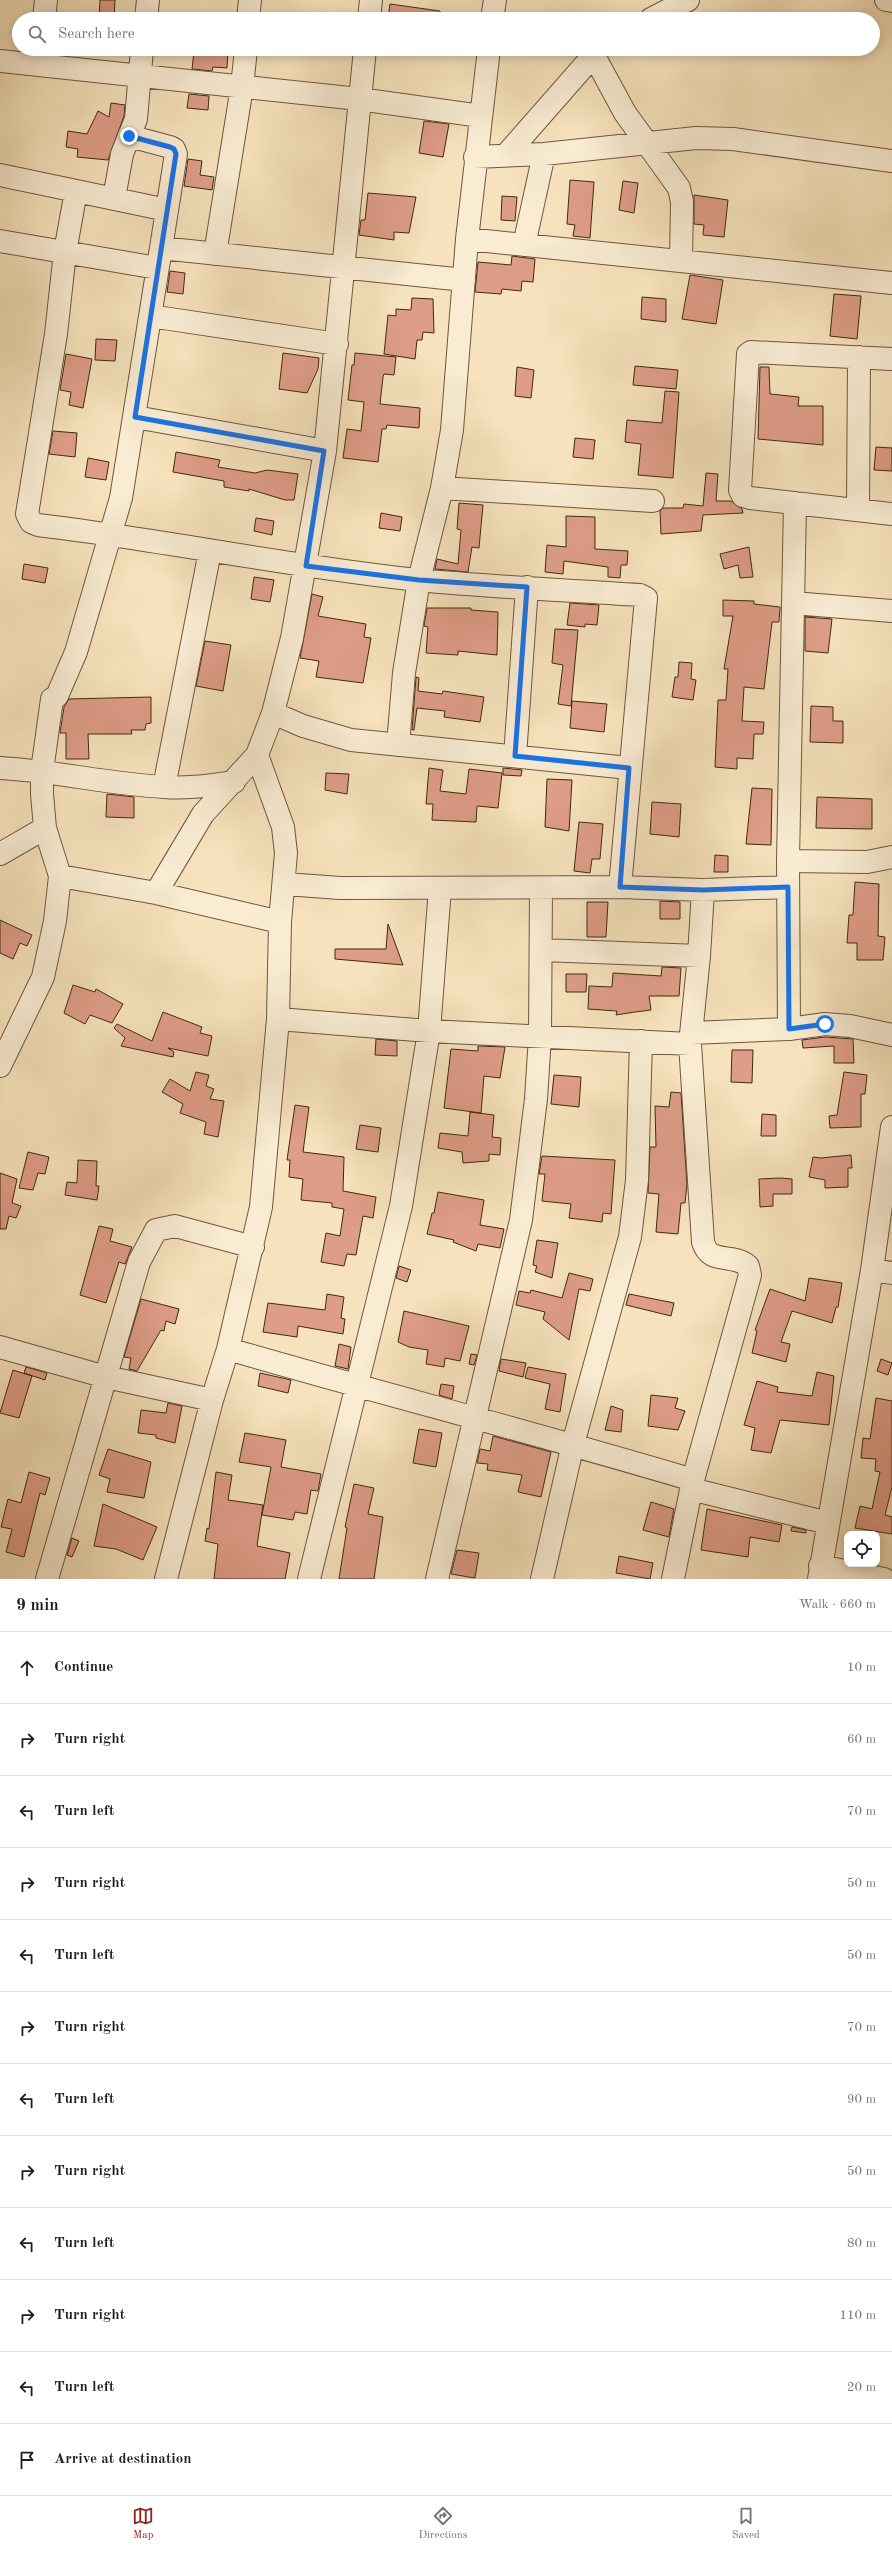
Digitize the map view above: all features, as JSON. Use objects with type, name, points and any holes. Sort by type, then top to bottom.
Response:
[{"type":"street","points":[[45,12],[46,0]]},
{"type":"street","points":[[147,12],[148,0]]},
{"type":"street","points":[[249,12],[250,0]]},
{"type":"street","points":[[370,12],[371,0]]},
{"type":"street","points":[[493,12],[494,0]]},
{"type":"street","points":[[665,12],[688,0]]},
{"type":"street","points":[[886,0],[892,1]]},
{"type":"street","points":[[114,198],[122,154],[136,119],[141,56]]},
{"type":"street","points":[[215,254],[242,87],[245,56]]},
{"type":"street","points":[[156,893],[203,814],[257,756],[273,713],[292,638],[306,566],[324,451],[337,344],[342,265],[365,56]]},
{"type":"street","points":[[398,745],[404,673],[419,580],[442,488],[452,430],[467,239],[475,157],[488,56]]},
{"type":"street","points":[[506,155],[544,114],[593,56]]},
{"type":"street","points":[[598,56],[625,113],[679,188],[682,202],[681,261]]},
{"type":"street","points":[[0,61],[38,58],[139,74],[242,87],[360,99],[481,116]]},
{"type":"street","points":[[0,1066],[43,977],[56,921],[60,876],[45,828],[42,771],[52,700],[57,696],[69,670],[112,534],[121,498],[176,154],[174,149],[129,136]]},
{"type":"street","points":[[475,157],[544,154],[696,138],[733,139],[892,161]]},
{"type":"street","points":[[524,245],[544,154]]},
{"type":"street","points":[[0,175],[167,210]]},
{"type":"street","points":[[76,191],[65,252],[56,334],[27,514],[30,522],[38,525],[112,534],[306,566],[419,580],[640,595],[646,598],[629,768],[620,887]]},
{"type":"street","points":[[467,239],[892,283]]},
{"type":"street","points":[[0,241],[65,252],[159,258],[215,254],[342,265],[464,280]]},
{"type":"street","points":[[150,316],[337,344]]},
{"type":"street","points":[[892,360],[751,352],[746,357],[740,490],[744,496],[750,498],[892,514]]},
{"type":"street","points":[[858,510],[859,357]]},
{"type":"street","points":[[135,417],[324,451]]},
{"type":"street","points":[[442,488],[653,501]]},
{"type":"street","points":[[789,1029],[788,861],[795,503]]},
{"type":"street","points":[[164,788],[210,551]]},
{"type":"street","points":[[515,756],[527,587]]},
{"type":"street","points":[[793,603],[892,611]]},
{"type":"street","points":[[273,713],[327,734],[351,740],[629,768]]},
{"type":"street","points":[[166,1579],[212,1400],[228,1349],[253,1247],[266,1162],[278,1020],[280,922],[285,884],[286,853],[283,827],[257,756]]},
{"type":"street","points":[[0,768],[42,771],[164,788],[193,788],[234,782]]},
{"type":"street","points":[[0,854],[45,828]]},
{"type":"street","points":[[788,861],[867,862],[892,857]]},
{"type":"street","points":[[60,876],[156,893],[280,922]]},
{"type":"street","points":[[285,884],[340,888],[620,887],[703,890],[788,887]]},
{"type":"street","points":[[309,1579],[401,1206],[429,1031],[440,888]]},
{"type":"street","points":[[437,1579],[521,1220],[536,1099],[540,1036],[542,888]]},
{"type":"street","points":[[673,1579],[692,1485],[750,1275],[748,1266],[741,1260],[713,1256],[706,1251],[703,1242],[690,1039],[699,956],[703,890]]},
{"type":"street","points":[[542,950],[699,956]]},
{"type":"street","points":[[278,1020],[429,1031],[642,1041],[690,1039],[825,1024],[850,1026],[892,1034]]},
{"type":"street","points":[[542,1579],[573,1444],[630,1237],[637,1180],[642,1041]]},
{"type":"street","points":[[884,1579],[820,1573],[828,1523],[882,1272],[892,1127]]},
{"type":"street","points":[[47,1579],[139,1262],[156,1230],[175,1226],[253,1247]]},
{"type":"street","points":[[228,1349],[475,1420],[573,1444],[692,1485],[828,1523]]},
{"type":"street","points":[[1,1350],[106,1377],[212,1400]]},
{"type":"building","points":[[100,0],[115,0],[114,12],[99,12]]},
{"type":"building","points":[[390,4],[440,11],[440,12],[389,12]]},
{"type":"building","points":[[193,56],[228,56],[227,68],[213,67],[212,71],[192,69]]},
{"type":"building","points":[[189,94],[209,96],[208,110],[187,108]]},
{"type":"building","points":[[111,103],[125,105],[124,116],[108,160],[77,157],[78,149],[66,147],[68,131],[87,134],[98,111],[109,117]]},
{"type":"building","points":[[424,121],[449,124],[443,157],[419,153]]},
{"type":"building","points":[[188,159],[202,161],[200,175],[214,177],[212,190],[184,186]]},
{"type":"building","points":[[570,180],[594,182],[590,238],[573,236],[575,225],[567,224]]},
{"type":"building","points":[[623,181],[638,183],[634,213],[619,210]]},
{"type":"building","points":[[368,193],[416,197],[409,233],[394,232],[394,240],[359,235],[361,220],[365,220]]},
{"type":"building","points":[[694,195],[728,200],[724,237],[703,235],[704,225],[694,224]]},
{"type":"building","points":[[502,196],[517,197],[515,221],[501,220]]},
{"type":"building","points":[[512,256],[535,259],[533,282],[522,281],[521,291],[502,289],[501,294],[475,292],[478,262],[511,265]]},
{"type":"building","points":[[170,271],[185,273],[183,294],[167,292]]},
{"type":"building","points":[[690,275],[723,280],[716,324],[682,319]]},
{"type":"building","points":[[834,294],[861,296],[857,339],[830,336]]},
{"type":"building","points":[[642,297],[666,299],[666,322],[641,319]]},
{"type":"building","points":[[412,298],[433,299],[434,333],[423,332],[422,340],[417,340],[415,359],[384,354],[388,315],[396,316],[396,309],[411,310]]},
{"type":"building","points":[[96,339],[117,340],[115,361],[95,360]]},
{"type":"building","points":[[283,353],[319,358],[318,369],[307,393],[279,389]]},
{"type":"building","points":[[355,353],[396,357],[394,375],[384,374],[380,404],[420,408],[419,428],[387,425],[386,429],[382,429],[378,462],[343,458],[347,429],[361,431],[364,402],[348,400]]},
{"type":"building","points":[[66,354],[92,359],[83,408],[69,405],[71,392],[60,390]]},
{"type":"building","points":[[635,366],[678,370],[676,389],[633,385]]},
{"type":"building","points":[[517,367],[534,370],[531,398],[515,396]]},
{"type":"building","points":[[760,367],[769,367],[770,394],[799,397],[798,406],[823,406],[823,445],[758,439]]},
{"type":"building","points":[[665,391],[679,392],[673,478],[638,475],[641,444],[625,442],[627,420],[662,423]]},
{"type":"building","points":[[53,431],[77,433],[75,457],[49,454]]},
{"type":"building","points":[[575,438],[595,440],[593,459],[573,457]]},
{"type":"building","points":[[876,447],[892,448],[892,471],[874,470]]},
{"type":"building","points":[[176,452],[220,460],[218,467],[255,473],[267,470],[298,474],[294,500],[285,500],[249,489],[249,491],[224,487],[224,481],[173,472]]},
{"type":"building","points":[[88,458],[109,462],[106,480],[85,477]]},
{"type":"building","points":[[706,473],[718,474],[716,501],[731,501],[742,509],[743,513],[703,515],[701,531],[661,534],[660,511],[663,508],[683,508],[684,504],[703,506]]},
{"type":"building","points":[[459,503],[483,505],[479,548],[472,547],[468,572],[435,569],[437,559],[458,564],[461,530],[457,529]]},
{"type":"building","points":[[381,513],[402,517],[400,531],[379,528]]},
{"type":"building","points":[[566,516],[595,517],[595,549],[628,551],[627,565],[621,565],[620,578],[608,577],[608,567],[564,561],[563,574],[545,572],[547,545],[566,547]]},
{"type":"building","points":[[256,518],[274,521],[272,535],[254,531]]},
{"type":"building","points":[[749,547],[753,577],[740,578],[738,565],[724,569],[720,554]]},
{"type":"building","points":[[24,564],[48,568],[45,583],[22,579]]},
{"type":"building","points":[[254,577],[274,580],[270,602],[251,599]]},
{"type":"building","points":[[312,594],[323,597],[318,616],[366,624],[364,637],[371,638],[363,683],[316,677],[319,661],[300,658]]},
{"type":"building","points":[[723,600],[754,601],[754,604],[780,607],[779,622],[772,622],[764,689],[744,687],[742,721],[764,722],[763,734],[754,734],[753,759],[737,758],[737,769],[715,767],[718,700],[726,700],[728,669],[724,669],[733,616],[723,616]]},
{"type":"building","points":[[570,603],[599,605],[597,625],[585,624],[585,627],[567,625]]},
{"type":"building","points":[[427,608],[471,608],[471,610],[498,612],[497,655],[458,651],[458,655],[426,653],[428,627],[424,626]]},
{"type":"building","points":[[805,617],[832,619],[828,653],[805,651]]},
{"type":"building","points":[[555,629],[578,630],[571,706],[558,704],[563,665],[552,663]]},
{"type":"building","points":[[205,641],[231,645],[223,691],[196,686]]},
{"type":"building","points":[[679,662],[692,663],[691,679],[696,680],[693,700],[672,697],[675,677],[678,677]]},
{"type":"building","points":[[416,677],[419,678],[418,691],[442,694],[443,691],[484,697],[480,722],[444,717],[445,711],[417,708],[414,730],[412,730]]},
{"type":"building","points":[[151,697],[151,723],[146,724],[145,730],[131,730],[132,734],[88,734],[89,759],[66,759],[66,733],[60,733],[64,707],[69,699]]},
{"type":"building","points":[[572,701],[607,704],[604,732],[570,728]]},
{"type":"building","points":[[811,706],[833,707],[833,721],[843,721],[843,743],[810,742]]},
{"type":"building","points":[[429,768],[443,770],[440,791],[466,794],[469,769],[502,773],[498,808],[477,806],[476,822],[432,820],[433,804],[426,804]]},
{"type":"building","points":[[503,768],[522,770],[521,776],[503,775]]},
{"type":"building","points":[[326,773],[349,774],[347,794],[325,790]]},
{"type":"building","points":[[547,779],[572,780],[569,831],[545,827]]},
{"type":"building","points":[[752,788],[772,789],[771,845],[746,844]]},
{"type":"building","points":[[107,794],[134,797],[134,818],[106,817]]},
{"type":"building","points":[[817,797],[872,799],[872,829],[816,828]]},
{"type":"building","points":[[652,802],[681,804],[679,837],[650,834]]},
{"type":"building","points":[[579,822],[603,824],[600,859],[592,859],[590,873],[574,871]]},
{"type":"building","points":[[715,855],[728,856],[728,872],[714,872]]},
{"type":"building","points":[[855,882],[879,884],[878,936],[885,937],[883,960],[857,960],[857,943],[847,943],[849,915],[853,915]]},
{"type":"building","points":[[660,901],[680,902],[680,919],[660,919]]},
{"type":"building","points":[[587,902],[608,902],[606,937],[587,937]]},
{"type":"building","points":[[0,920],[32,935],[27,946],[20,943],[13,959],[0,953]]},
{"type":"building","points":[[388,924],[403,965],[335,959],[335,949],[386,949]]},
{"type":"building","points":[[662,967],[681,968],[679,996],[649,996],[651,1010],[616,1015],[617,1011],[588,1009],[589,986],[612,987],[613,973],[661,976]]},
{"type":"building","points":[[566,974],[587,974],[586,992],[566,992]]},
{"type":"building","points":[[73,985],[95,992],[96,989],[123,1004],[112,1023],[90,1015],[85,1024],[64,1013]]},
{"type":"building","points":[[163,1012],[202,1027],[200,1033],[212,1036],[208,1056],[168,1048],[174,1052],[173,1057],[121,1046],[125,1038],[114,1028],[117,1024],[152,1041]]},
{"type":"building","points":[[825,1037],[853,1039],[854,1063],[834,1063],[834,1046],[803,1048],[802,1040]]},
{"type":"building","points":[[376,1039],[397,1041],[397,1056],[375,1055]]},
{"type":"building","points":[[478,1046],[505,1047],[500,1078],[484,1076],[481,1113],[444,1108],[451,1049],[478,1051]]},
{"type":"building","points":[[732,1050],[753,1050],[752,1083],[731,1082]]},
{"type":"building","points":[[196,1072],[209,1075],[206,1086],[214,1089],[210,1099],[224,1101],[218,1137],[204,1134],[206,1122],[180,1113],[183,1104],[162,1092],[170,1079],[190,1091]]},
{"type":"building","points":[[844,1072],[867,1075],[865,1094],[861,1094],[861,1127],[830,1128],[829,1116],[837,1115]]},
{"type":"building","points":[[554,1075],[581,1077],[579,1107],[551,1104]]},
{"type":"building","points":[[671,1092],[681,1093],[687,1184],[685,1203],[681,1203],[678,1234],[656,1232],[659,1194],[648,1193],[650,1147],[656,1147],[655,1106],[669,1107]]},
{"type":"building","points":[[295,1105],[309,1107],[303,1152],[344,1157],[343,1191],[376,1197],[373,1218],[363,1216],[356,1255],[347,1254],[344,1266],[321,1262],[326,1233],[340,1236],[344,1209],[332,1207],[332,1203],[301,1200],[303,1179],[289,1177],[290,1160],[287,1160]]},
{"type":"building","points":[[470,1112],[494,1115],[492,1137],[501,1138],[500,1155],[489,1154],[489,1161],[463,1163],[462,1152],[438,1148],[440,1133],[468,1136]]},
{"type":"building","points":[[762,1114],[776,1115],[776,1136],[761,1136]]},
{"type":"building","points":[[360,1125],[381,1128],[378,1152],[356,1149]]},
{"type":"building","points":[[28,1152],[49,1157],[45,1174],[38,1173],[33,1190],[19,1188]]},
{"type":"building","points":[[851,1155],[852,1168],[848,1168],[848,1187],[825,1188],[825,1180],[809,1177],[813,1157],[821,1158]]},
{"type":"building","points":[[542,1156],[615,1160],[611,1214],[603,1213],[602,1222],[569,1218],[571,1204],[542,1201],[545,1174],[539,1174]]},
{"type":"building","points":[[78,1160],[97,1161],[96,1186],[99,1186],[97,1200],[65,1195],[67,1182],[77,1183]]},
{"type":"building","points":[[0,1173],[17,1179],[12,1203],[21,1206],[16,1218],[9,1216],[6,1229],[0,1229]]},
{"type":"building","points":[[759,1179],[792,1179],[792,1194],[773,1194],[773,1206],[760,1207]]},
{"type":"building","points":[[438,1192],[484,1200],[480,1225],[504,1229],[500,1248],[478,1244],[476,1251],[453,1242],[454,1240],[427,1234],[432,1213],[434,1213]]},
{"type":"building","points":[[99,1226],[113,1229],[110,1241],[132,1247],[125,1264],[119,1262],[106,1303],[80,1295]]},
{"type":"building","points":[[537,1240],[558,1243],[552,1278],[535,1272],[537,1266],[533,1265]]},
{"type":"building","points":[[399,1266],[411,1270],[407,1282],[396,1278]]},
{"type":"building","points":[[569,1273],[593,1279],[590,1291],[579,1289],[569,1340],[543,1319],[545,1312],[516,1305],[519,1291],[530,1293],[531,1290],[562,1298]]},
{"type":"building","points":[[809,1278],[842,1283],[838,1307],[836,1307],[832,1323],[792,1311],[781,1342],[790,1344],[786,1362],[752,1353],[757,1331],[755,1330],[770,1289],[805,1301]]},
{"type":"building","points":[[327,1294],[344,1297],[341,1318],[345,1319],[343,1334],[298,1326],[297,1337],[263,1332],[268,1303],[325,1310]]},
{"type":"building","points":[[629,1294],[674,1303],[671,1316],[626,1305]]},
{"type":"building","points":[[141,1299],[179,1309],[175,1324],[166,1321],[164,1331],[161,1330],[137,1371],[129,1369],[131,1358],[124,1357]]},
{"type":"building","points":[[404,1311],[469,1326],[460,1361],[445,1358],[444,1367],[426,1364],[428,1350],[409,1347],[398,1342]]},
{"type":"building","points":[[339,1344],[351,1347],[348,1369],[335,1366]]},
{"type":"building","points":[[471,1354],[477,1355],[474,1365],[469,1364]]},
{"type":"building","points":[[501,1359],[526,1363],[523,1377],[499,1371]]},
{"type":"building","points":[[881,1359],[892,1363],[888,1375],[877,1371]]},
{"type":"building","points":[[26,1367],[47,1373],[45,1380],[24,1373]]},
{"type":"building","points":[[528,1367],[566,1374],[560,1412],[545,1409],[550,1384],[525,1378]]},
{"type":"building","points":[[13,1370],[32,1376],[19,1418],[0,1413]]},
{"type":"building","points":[[817,1372],[834,1376],[829,1425],[780,1420],[771,1453],[751,1450],[755,1428],[744,1425],[757,1381],[778,1387],[777,1392],[812,1396]]},
{"type":"building","points":[[260,1373],[291,1380],[288,1393],[258,1386]]},
{"type":"building","points":[[441,1384],[454,1386],[452,1399],[439,1395]]},
{"type":"building","points":[[651,1395],[678,1398],[675,1408],[685,1411],[678,1430],[648,1426]]},
{"type":"building","points":[[876,1398],[892,1401],[892,1487],[885,1515],[892,1517],[892,1534],[855,1528],[860,1506],[872,1509],[880,1472],[875,1471],[876,1459],[861,1458],[863,1438],[870,1439]]},
{"type":"building","points":[[168,1403],[182,1406],[175,1443],[156,1438],[156,1435],[138,1433],[141,1410],[166,1413]]},
{"type":"building","points":[[611,1406],[623,1410],[621,1432],[605,1430]]},
{"type":"building","points":[[419,1429],[442,1433],[436,1467],[413,1463]]},
{"type":"building","points":[[245,1433],[286,1440],[281,1467],[321,1474],[318,1491],[311,1490],[307,1514],[295,1512],[293,1520],[262,1515],[271,1467],[239,1462]]},
{"type":"building","points":[[493,1436],[551,1452],[541,1497],[518,1492],[522,1475],[487,1470],[488,1464],[477,1463],[480,1449],[490,1451]]},
{"type":"building","points":[[108,1449],[151,1462],[144,1498],[107,1492],[110,1479],[99,1475]]},
{"type":"building","points":[[29,1472],[50,1478],[45,1495],[40,1493],[24,1557],[6,1552],[12,1529],[1,1527],[8,1499],[21,1503]]},
{"type":"building","points":[[216,1472],[232,1475],[228,1500],[263,1505],[257,1546],[290,1553],[285,1579],[214,1579],[218,1544],[205,1541],[207,1528],[209,1529]]},
{"type":"building","points":[[354,1484],[374,1488],[368,1514],[383,1517],[374,1579],[339,1579],[347,1528],[345,1527]]},
{"type":"building","points":[[651,1502],[674,1509],[669,1537],[643,1530]]},
{"type":"building","points":[[103,1504],[157,1527],[143,1560],[116,1549],[94,1546]]},
{"type":"building","points":[[707,1509],[782,1525],[779,1542],[750,1537],[748,1557],[701,1550]]},
{"type":"building","points":[[792,1527],[806,1530],[806,1533],[791,1531]]},
{"type":"building","points":[[72,1538],[79,1541],[72,1557],[67,1555]]},
{"type":"building","points":[[457,1550],[479,1553],[475,1578],[451,1574]]},
{"type":"building","points":[[619,1556],[653,1563],[650,1579],[616,1573]]},
{"type":"route","points":[[129,136],[170,147],[174,149],[176,154],[157,268],[135,417],[227,435],[324,451],[306,566],[419,580],[527,587],[515,756],[629,768],[620,887],[703,890],[788,887],[789,1029],[825,1024]]}]
